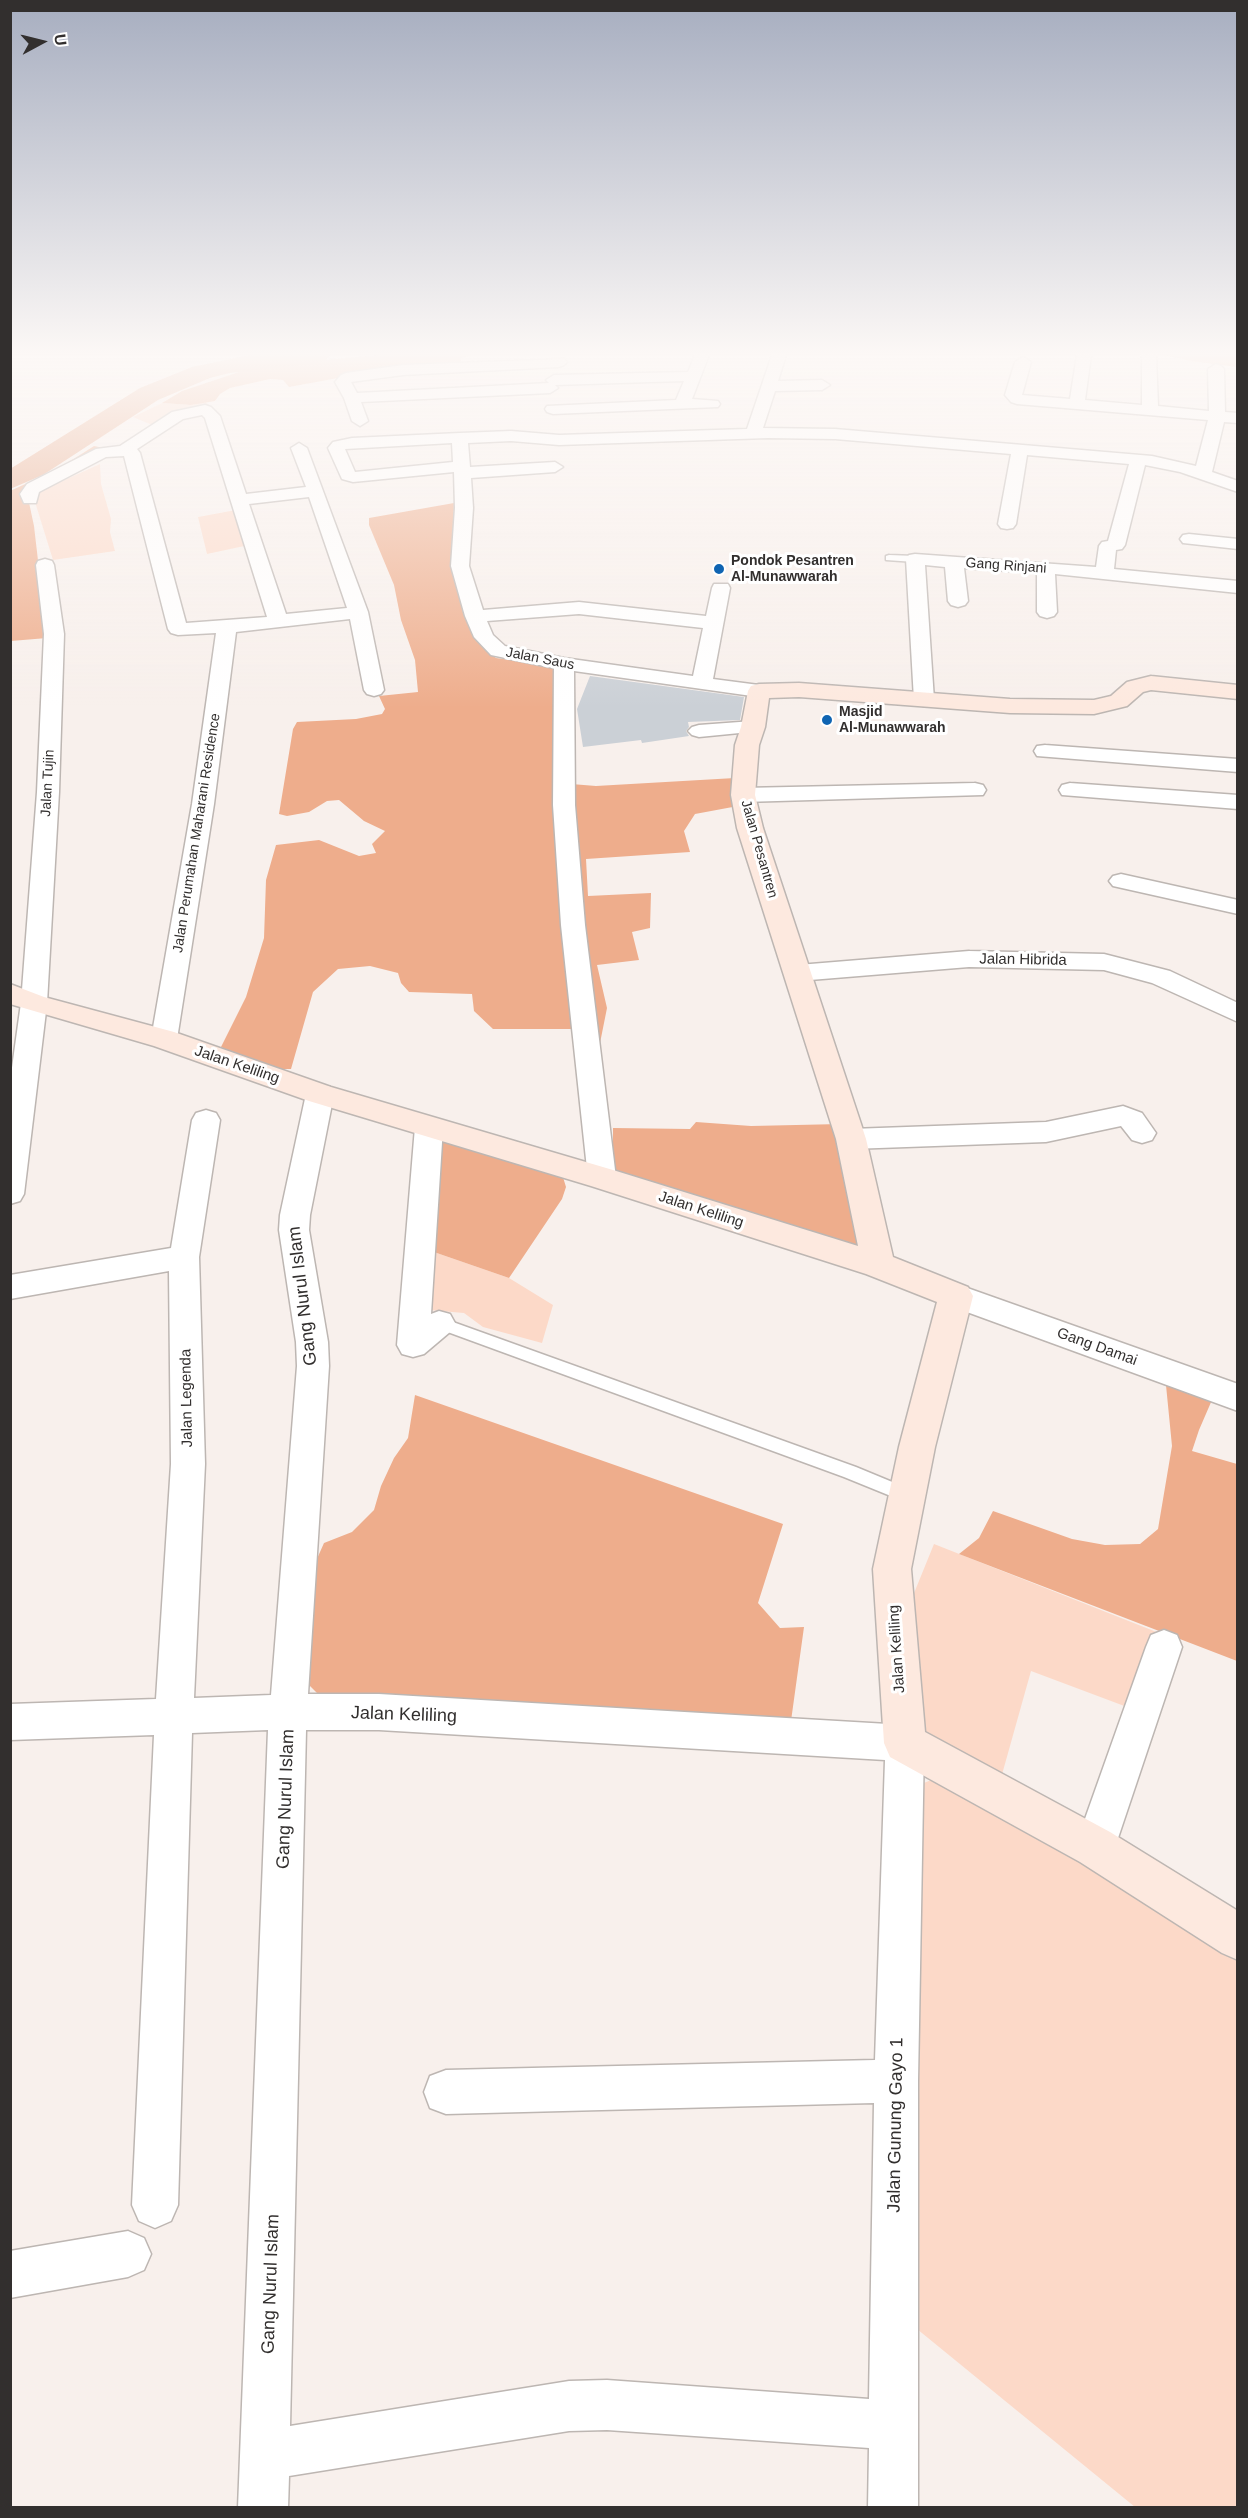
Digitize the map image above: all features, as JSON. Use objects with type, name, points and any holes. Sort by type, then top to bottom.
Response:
[{"type":"street","points":[[30,499],[28,494],[33,488],[64,473]]},
{"type":"street","points":[[137,473],[178,629],[227,627],[358,612]]},
{"type":"street","points":[[230,473],[278,621]]},
{"type":"street","points":[[309,473],[358,612],[374,690]]},
{"type":"street","points":[[347,473],[348,476],[353,477],[423,473]]},
{"type":"street","name":"Jalan Saus","points":[[462,473],[464,508],[459,566],[484,637],[498,651],[564,664],[759,690]]},
{"type":"street","points":[[1007,525],[1016,473]]},
{"type":"street","points":[[1104,574],[1108,546],[1116,545],[1135,473]]},
{"type":"street","points":[[1198,473],[1238,487]]},
{"type":"street","points":[[239,500],[316,491]]},
{"type":"street","points":[[1189,539],[1238,544]]},
{"type":"street","points":[[915,559],[924,700]]},
{"type":"street","name":"Gang Rinjani","points":[[915,559],[1046,568],[1238,587]]},
{"type":"street","points":[[954,562],[958,601]]},
{"type":"street","name":"Jalan Tujin","points":[[10,1194],[22,998],[48,792],[54,634],[45,565]]},
{"type":"street","points":[[1046,568],[1047,612]]},
{"type":"street","points":[[702,683],[712,623],[721,588]]},
{"type":"street","points":[[475,616],[579,608],[712,623]]},
{"type":"street","name":"Jalan Perumahan Maharani Residence","points":[[164,1039],[203,804],[227,627]]},
{"type":"street","points":[[564,664],[564,805],[573,925],[602,1178]]},
{"type":"street","points":[[759,690],[798,690],[1010,706],[1103,706],[1119,701],[1135,687],[1151,683],[1238,692]]},
{"type":"street","name":"Jalan Pesantren","points":[[759,690],[753,727],[747,745],[743,795],[766,881],[798,973],[850,1139],[878,1265]]},
{"type":"street","points":[[699,730],[753,727]]},
{"type":"street","points":[[1044,751],[1238,766]]},
{"type":"street","points":[[743,795],[975,790]]},
{"type":"street","points":[[1070,790],[1238,802]]},
{"type":"street","points":[[1121,881],[1238,907]]},
{"type":"street","name":"Jalan Hibrida","points":[[798,973],[969,959],[1104,962],[1161,977],[1238,1014]]},
{"type":"street","name":"Jalan Keliling","points":[[22,998],[164,1039],[320,1094],[602,1178],[878,1265],[956,1296],[917,1447],[892,1569],[905,1743]]},
{"type":"street","name":"Gang Nurul Islam","points":[[263,2508],[288,1712],[313,1366],[312,1342],[294,1230],[295,1215],[320,1094]]},
{"type":"street","points":[[850,1139],[1046,1132],[1123,1116],[1132,1120],[1142,1133]]},
{"type":"street","name":"Jalan Legenda","points":[[155,2205],[174,1715],[188,1464],[184,1257],[206,1120]]},
{"type":"street","points":[[429,1127],[413,1345],[439,1323]]},
{"type":"street","points":[[10,1287],[184,1257]]},
{"type":"street","name":"Gang Damai","points":[[956,1296],[1238,1398]]},
{"type":"street","points":[[1095,1847],[1164,1647]]},
{"type":"street","name":"Jalan Keliling","points":[[10,1722],[288,1712],[391,1713],[905,1743],[1095,1847],[1238,1937]]},
{"type":"street","name":"Jalan Gunung Gayo 1","points":[[892,2508],[896,2081],[905,1743]]},
{"type":"street","points":[[446,2092],[896,2081]]},
{"type":"street","points":[[10,2275],[128,2254]]},
{"type":"street","points":[[266,2455],[569,2406],[607,2405],[894,2425]]},
{"type":"lane","points":[[889,558],[915,559]]},
{"type":"lane","points":[[439,1323],[850,1472],[908,1496]]},
{"type":"shaded area","points":[[50,473],[65,473],[27,493],[34,526],[47,638],[11,641],[10,491]]},
{"type":"shaded area","points":[[81,473],[100,473],[101,484],[111,519],[110,532],[115,551],[53,560],[35,502],[38,492]]},
{"type":"shaded area","points":[[454,503],[453,565],[475,634],[482,647],[496,658],[560,667],[559,783],[596,786],[735,778],[738,806],[695,814],[684,831],[690,852],[586,859],[588,896],[651,893],[650,928],[632,932],[639,960],[597,965],[607,1008],[598,1053],[578,1029],[493,1029],[474,1011],[472,994],[409,992],[401,983],[398,973],[370,966],[338,969],[313,992],[291,1069],[266,1069],[221,1047],[246,997],[264,938],[266,880],[276,845],[319,840],[359,856],[376,853],[372,844],[385,831],[364,821],[339,800],[327,801],[309,812],[287,816],[279,814],[293,729],[297,722],[356,719],[382,714],[385,709],[379,696],[418,692],[415,660],[401,620],[394,585],[369,525],[369,518]]},
{"type":"shaded area","points":[[236,510],[249,545],[207,554],[198,517]]},
{"type":"shaded area","points":[[696,1122],[751,1126],[841,1124],[866,1247],[850,1248],[613,1176],[613,1128],[690,1129]]},
{"type":"shaded area","points":[[435,1133],[562,1174],[566,1187],[562,1199],[509,1278],[431,1251]]},
{"type":"shaded area","points":[[431,1251],[509,1278],[553,1305],[542,1343],[483,1327],[464,1313],[429,1310]]},
{"type":"shaded area","points":[[1165,1375],[1215,1393],[1192,1451],[1237,1464],[1237,1661],[959,1554],[979,1538],[993,1511],[1072,1539],[1105,1545],[1140,1544],[1158,1529],[1172,1446]]},
{"type":"shaded area","points":[[415,1395],[783,1524],[758,1603],[780,1628],[804,1627],[791,1721],[317,1693],[309,1685],[312,1570],[324,1543],[352,1532],[374,1510],[381,1486],[394,1458],[408,1438]]},
{"type":"shaded area","points":[[934,1544],[1159,1633],[1127,1707],[1031,1671],[1001,1778],[914,1741],[910,1603]]},
{"type":"shaded area","points":[[934,1779],[1237,1947],[1237,2507],[1135,2507],[906,2320],[911,1788]]},
{"type":"building","points":[[590,676],[744,697],[740,720],[688,722],[689,727],[686,731],[689,736],[642,743],[641,740],[583,747],[577,709]]},
{"type":"waterway","points":[[10,480],[26,473]]},
{"type":"place","name":"Pondok Pesantren Al-Munawwarah","points":[[719,569]]},
{"type":"place","name":"Masjid Al-Munawwarah","points":[[827,720]]}]
